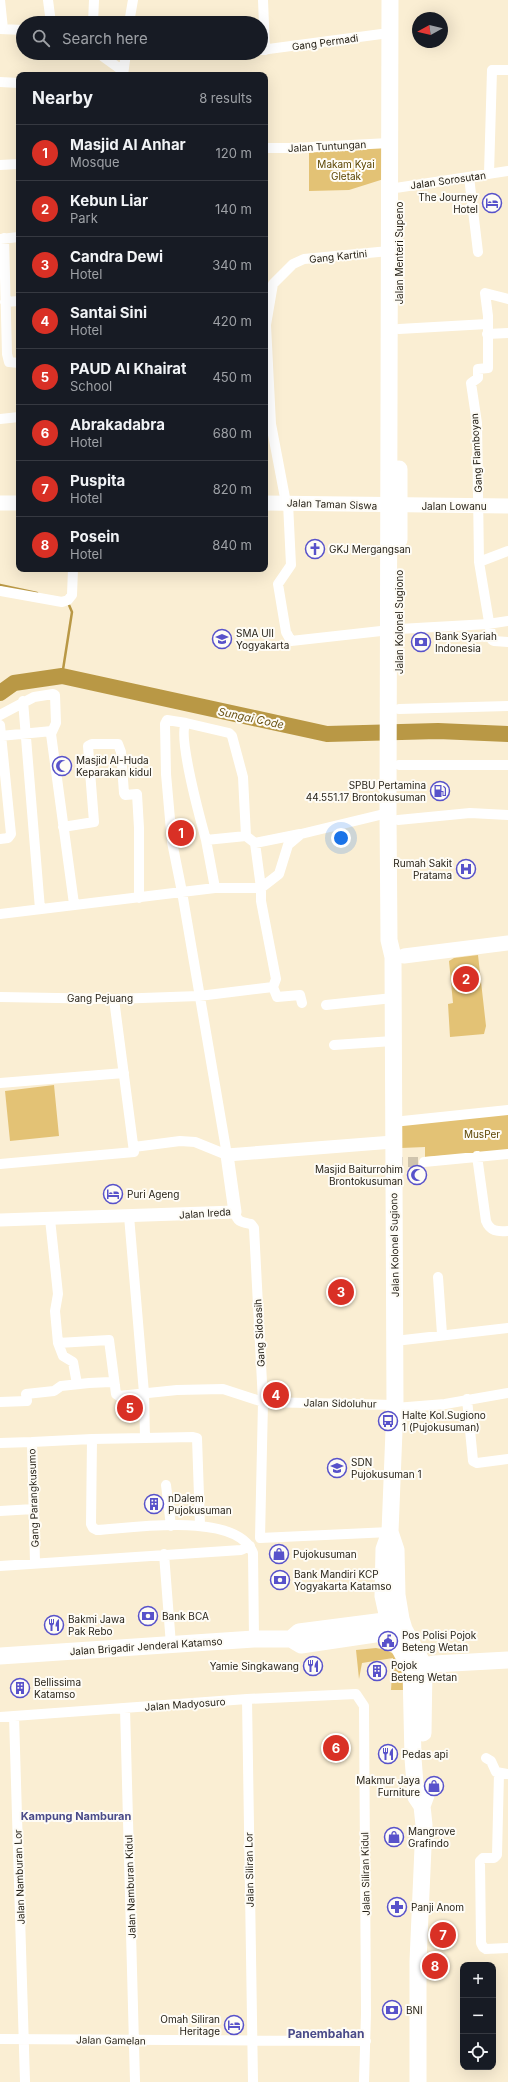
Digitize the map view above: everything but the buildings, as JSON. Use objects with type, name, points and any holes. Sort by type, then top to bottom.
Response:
[{"type":"main road","name":"Jalan Menteri Supeno","points":[[390,0],[389,143],[394,188],[399,329],[393,506]]},
{"type":"main road","name":"Jalan Menteri Supeno","points":[[393,506],[389,251],[394,188],[400,0]]},
{"type":"main road","points":[[0,503],[16,503]]},
{"type":"main road","name":"Jalan Taman Siswa","points":[[268,503],[393,506]]},
{"type":"main road","name":"Jalan Lowanu","points":[[393,506],[508,506]]},
{"type":"main road","name":"Jalan Kolonel Sugiono","points":[[393,506],[393,630],[395,712],[393,822],[399,957],[393,998],[395,1406],[390,1532],[384,1549],[384,1596],[395,1626],[418,1668]]},
{"type":"main road","points":[[399,957],[508,943]]},
{"type":"main road","name":"Jalan Kolonel Sugiono","points":[[395,1626],[413,1645],[418,1668]]},
{"type":"main road","name":"Jalan Brigadir Jenderal Katamso","points":[[0,1656],[254,1639],[291,1639],[301,1644],[395,1626]]},
{"type":"main road","points":[[413,1645],[435,1660],[447,1663]]},
{"type":"main road","points":[[418,1668],[447,1663],[508,1660]]},
{"type":"main road","points":[[424,1686],[430,1672],[447,1663]]},
{"type":"main road","points":[[418,1668],[424,1686],[423,1758],[426,1795],[422,1806],[424,1825],[418,1961],[418,2082]]},
{"type":"main road","points":[[418,1668],[413,1758],[416,1797],[422,1806]]},
{"type":"street","points":[[0,0],[1,29],[16,30]]},
{"type":"street","points":[[48,0],[50,16]]},
{"type":"street","points":[[94,0],[94,16]]},
{"type":"street","points":[[130,16],[133,0]]},
{"type":"street","points":[[264,0],[264,16]]},
{"type":"street","name":"Gang Permadi","points":[[268,49],[389,33]]},
{"type":"street","points":[[107,60],[122,72]]},
{"type":"street","points":[[123,72],[125,60]]},
{"type":"street","points":[[489,174],[492,70],[508,70]]},
{"type":"street","points":[[0,82],[16,83]]},
{"type":"street","name":"Jalan Tuntungan","points":[[268,148],[389,143]]},
{"type":"street","points":[[0,165],[16,164]]},
{"type":"street","name":"Jalan Sorosutan","points":[[394,188],[508,171]]},
{"type":"street","points":[[469,177],[478,252]]},
{"type":"street","points":[[16,237],[2,239],[7,354],[9,362],[16,363]]},
{"type":"street","name":"Gang Kartini","points":[[269,284],[298,261],[389,251]]},
{"type":"street","points":[[268,302],[269,284]]},
{"type":"street","name":"Gang Flamboyan","points":[[479,506],[477,424],[471,383],[478,378],[478,369],[488,368],[485,293],[508,299]]},
{"type":"street","points":[[5,302],[16,301]]},
{"type":"street","points":[[399,329],[487,329],[508,333]]},
{"type":"street","points":[[0,420],[16,417]]},
{"type":"street","points":[[268,424],[287,503],[291,565],[278,584],[288,639],[294,642],[393,630],[488,624],[508,621]]},
{"type":"street","points":[[479,506],[479,562],[488,624],[492,641],[508,642]]},
{"type":"street","points":[[479,562],[508,551]]},
{"type":"street","points":[[0,591],[62,602],[72,595],[73,572]]},
{"type":"street","points":[[0,715],[23,701],[34,697],[54,694],[56,723],[52,731],[74,904]]},
{"type":"street","points":[[23,701],[40,909]]},
{"type":"street","points":[[395,712],[508,706]]},
{"type":"street","points":[[227,1155],[171,835],[164,729],[167,720],[229,733],[232,736],[243,778],[246,836]]},
{"type":"street","points":[[186,724],[184,728],[184,739],[215,888]]},
{"type":"street","points":[[0,725],[11,834],[8,838],[0,838]]},
{"type":"street","points":[[1,736],[52,731]]},
{"type":"street","points":[[63,827],[94,822],[88,746],[92,744],[118,744],[121,752],[124,794],[137,794],[140,828],[139,898]]},
{"type":"street","points":[[395,764],[508,765]]},
{"type":"street","points":[[206,840],[246,836],[256,843],[301,834],[470,813],[508,815]]},
{"type":"street","points":[[0,914],[215,888],[261,888],[279,874],[288,845],[301,834]]},
{"type":"street","points":[[256,843],[261,901],[276,979],[273,987],[276,997],[300,995],[302,1003]]},
{"type":"street","name":"Gang Pejuang","points":[[0,997],[114,999],[199,996],[273,987]]},
{"type":"street","points":[[326,1005],[393,998]]},
{"type":"street","points":[[0,1164],[130,1154],[134,1152],[114,999]]},
{"type":"street","points":[[334,1045],[393,1041]]},
{"type":"street","points":[[0,1083],[124,1073]]},
{"type":"street","points":[[393,1122],[508,1110]]},
{"type":"street","points":[[134,1147],[180,1141],[195,1142],[227,1155],[393,1142]]},
{"type":"street","points":[[424,1162],[508,1154]]},
{"type":"street","name":"Jalan Ireda","points":[[0,1220],[235,1212],[227,1155]]},
{"type":"street","points":[[477,1156],[486,1221],[489,1227],[495,1231],[508,1231]]},
{"type":"street","name":"Gang Sidoasih","points":[[235,1212],[237,1220],[251,1224],[254,1228],[263,1402],[260,1538],[390,1532]]},
{"type":"street","points":[[129,1216],[144,1393],[145,1438]]},
{"type":"street","points":[[50,1219],[58,1294],[55,1311],[58,1343],[63,1356],[73,1362],[77,1384]]},
{"type":"street","points":[[438,1276],[442,1334]]},
{"type":"street","points":[[395,1341],[442,1334],[508,1328]]},
{"type":"street","points":[[58,1343],[109,1340],[115,1385]]},
{"type":"street","points":[[0,1402],[27,1401],[26,1394],[54,1391],[61,1386],[111,1382],[115,1385]]},
{"type":"street","name":"Jalan Sidoluhur","points":[[115,1385],[116,1394],[119,1396],[144,1393],[223,1389],[263,1402],[422,1407],[508,1393]]},
{"type":"street","points":[[467,1399],[473,1461],[477,1463],[508,1459]]},
{"type":"street","points":[[32,1442],[92,1439],[197,1438],[200,1525]]},
{"type":"street","points":[[92,1439],[93,1528],[97,1530],[200,1525],[223,1530],[250,1546],[253,1552],[254,1639]]},
{"type":"street","name":"Gang Parangkusumo","points":[[0,1443],[32,1442],[35,1562]]},
{"type":"street","points":[[166,1485],[171,1526]]},
{"type":"street","points":[[0,1511],[34,1509]]},
{"type":"street","points":[[0,1566],[35,1562],[241,1550],[250,1546]]},
{"type":"street","points":[[164,1554],[170,1645]]},
{"type":"street","name":"Jalan Madyosuro","points":[[0,1717],[349,1693],[356,1694],[364,1706]]},
{"type":"street","name":"Jalan Siliran Lor","points":[[247,1699],[253,2082]]},
{"type":"street","name":"Jalan Siliran Kidul","points":[[364,1706],[366,2041],[364,2082]]},
{"type":"street","name":"Jalan Namburan Kidul","points":[[125,1708],[136,2041],[136,2082]]},
{"type":"street","name":"Jalan Namburan Lor","points":[[14,1716],[26,2082]]},
{"type":"street","points":[[486,1758],[504,1774],[497,1854],[494,1858],[483,1858],[480,1861],[481,1943],[486,1949],[508,1948]]},
{"type":"street","name":"Jalan Gamelan","points":[[0,2039],[253,2042],[366,2041]]},
{"type":"green space","name":"Makam Kyai Gletak","points":[[386,145],[387,178],[349,190],[309,191],[309,153]]},
{"type":"green space","points":[[478,955],[486,1026],[484,1034],[450,1037],[448,1004],[453,1003],[449,961],[454,958]]},
{"type":"green space","points":[[54,1085],[59,1136],[10,1141],[5,1091]]},
{"type":"green space","name":"MusPer","points":[[508,1113],[508,1151],[425,1157],[425,1147],[401,1148],[400,1123]]},
{"type":"green space","points":[[376,1648],[392,1653],[397,1657],[402,1667],[404,1690],[391,1690],[393,1658],[362,1663],[359,1679],[356,1650]]},
{"type":"waterway","points":[[0,585],[37,593]]},
{"type":"waterway","points":[[62,676],[72,612],[69,605]]},
{"type":"waterway","name":"Sungai Code","points":[[0,693],[14,683],[62,676],[327,734],[438,731],[508,734]]},
{"type":"tunnel","points":[[393,1162],[424,1162]]},
{"type":"place","name":"The Journey Hotel","points":[[492,203]]},
{"type":"place","name":"GKJ Mergangsan","points":[[315,549]]},
{"type":"place","name":"SMA UII Yogyakarta","points":[[222,639]]},
{"type":"place","name":"Bank Syariah Indonesia","points":[[421,642]]},
{"type":"place","name":"Masjid Al-Huda Keparakan kidul","points":[[62,766]]},
{"type":"place","name":"SPBU Pertamina 44.551.17 Brontokusuman","points":[[440,791]]},
{"type":"place","name":"Masjid Al Anhar","points":[[181,833]]},
{"type":"place","name":"Rumah Sakit Pratama","points":[[466,869]]},
{"type":"place","name":"Kebun Liar","points":[[466,979]]},
{"type":"place","name":"Masjid Baiturrohim Brontokusuman","points":[[417,1175]]},
{"type":"place","name":"Puri Ageng","points":[[113,1194]]},
{"type":"place","name":"Candra Dewi","points":[[341,1292]]},
{"type":"place","name":"Santai Sini","points":[[276,1395]]},
{"type":"place","name":"PAUD Al Khairat","points":[[130,1408]]},
{"type":"place","name":"Halte Kol.Sugiono 1 (Pujokusuman)","points":[[388,1421]]},
{"type":"place","name":"SDN Pujokusuman 1","points":[[337,1468]]},
{"type":"place","name":"nDalem Pujokusuman","points":[[154,1504]]},
{"type":"place","name":"Pujokusuman","points":[[279,1554]]},
{"type":"place","name":"Bank Mandiri KCP Yogyakarta Katamso","points":[[280,1580]]},
{"type":"place","name":"Bank BCA","points":[[148,1616]]},
{"type":"place","name":"Bakmi Jawa Pak Rebo","points":[[54,1625]]},
{"type":"place","name":"Pos Polisi Pojok Beteng Wetan","points":[[388,1641]]},
{"type":"place","name":"Yamie Singkawang","points":[[313,1666]]},
{"type":"place","name":"Pojok Beteng Wetan","points":[[377,1671]]},
{"type":"place","name":"Bellissima Katamso","points":[[20,1688]]},
{"type":"place","name":"Abrakadabra","points":[[336,1748]]},
{"type":"place","name":"Pedas api","points":[[388,1754]]},
{"type":"place","name":"Makmur Jaya Furniture","points":[[434,1786]]},
{"type":"place","name":"Mangrove Grafindo","points":[[394,1837]]},
{"type":"place","name":"Panji Anom","points":[[397,1907]]},
{"type":"place","name":"Puspita","points":[[443,1935]]},
{"type":"place","name":"Posein","points":[[435,1966]]},
{"type":"place","name":"BNI","points":[[392,2010]]},
{"type":"place","name":"Omah Siliran Heritage","points":[[234,2025]]},
{"type":"district","name":"Kampung Namburan","points":[[76,1816]]},
{"type":"district","name":"Panembahan","points":[[326,2034]]}]
